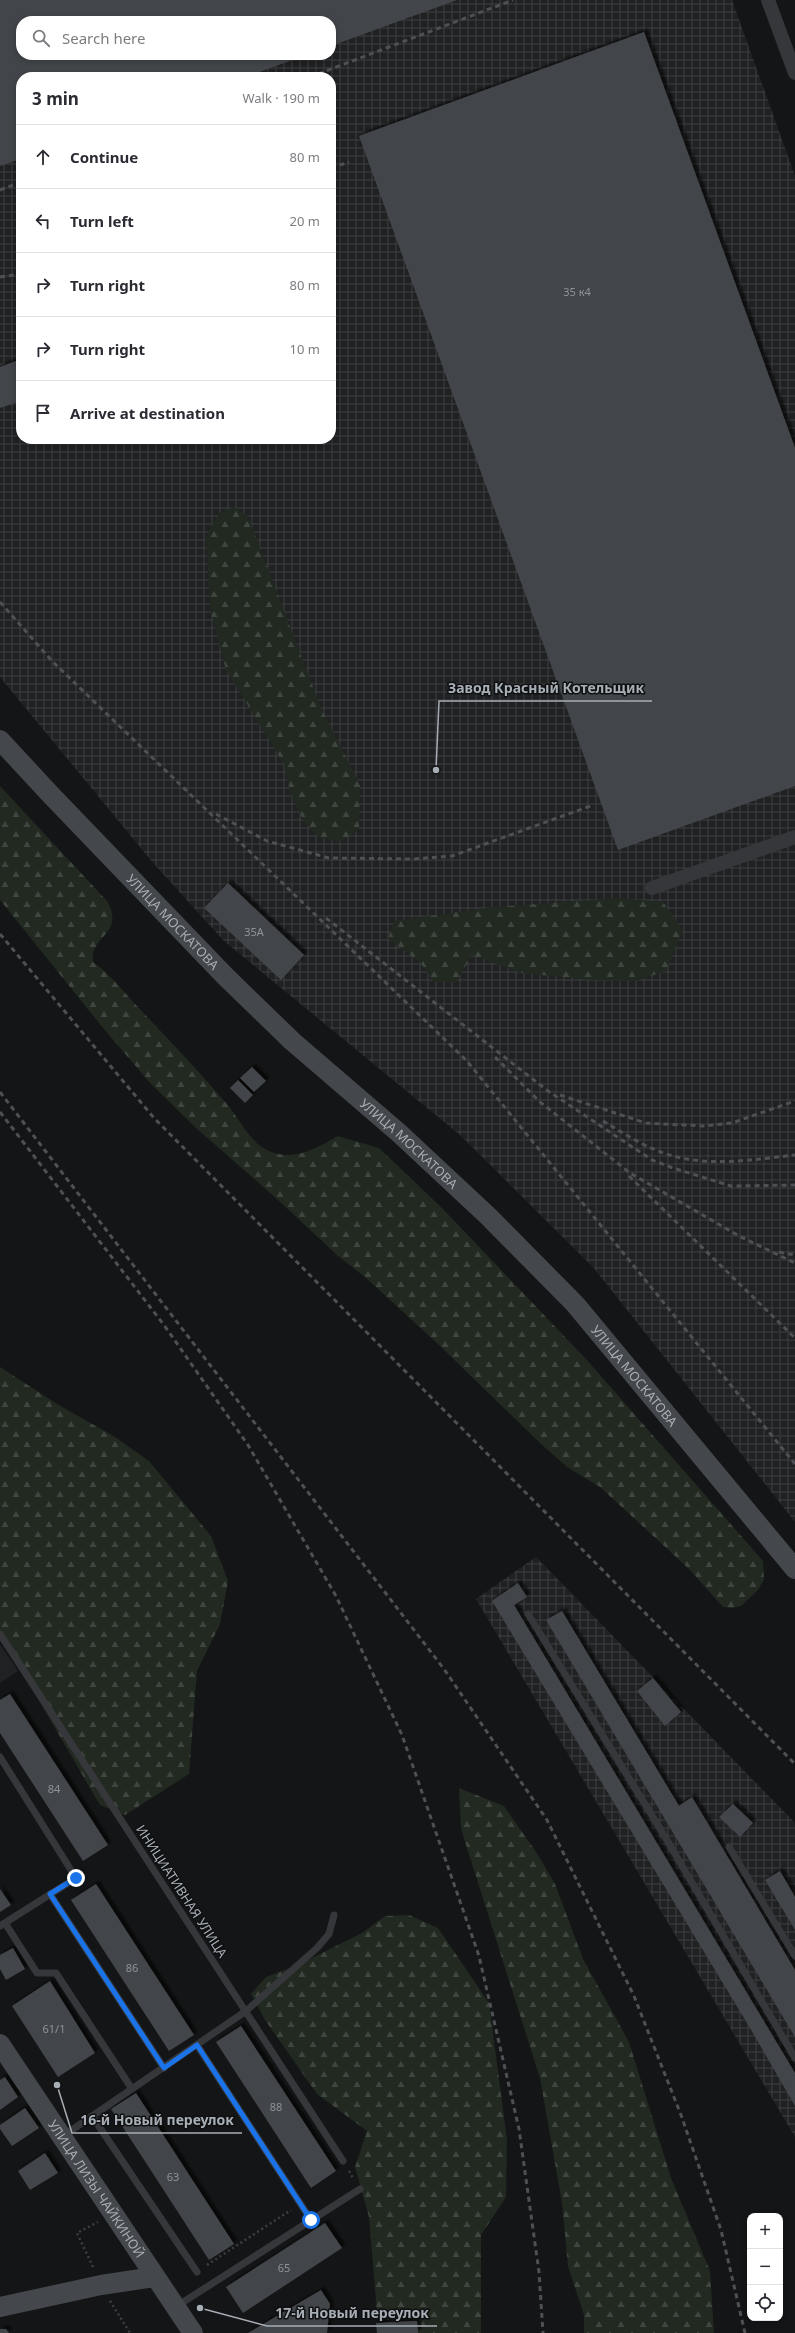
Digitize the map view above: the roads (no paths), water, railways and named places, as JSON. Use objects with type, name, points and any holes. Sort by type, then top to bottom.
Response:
[{"type":"main road","name":"УЛИЦА МОСКАТОВА","points":[[0,740],[225,976],[292,1041],[399,1133],[488,1216],[574,1304],[795,1569]]},
{"type":"main road","name":"УЛИЦА ЛИЗЫ ЧАЙКИНОЙ","points":[[0,2044],[154,2277],[193,2333]]},
{"type":"main road","points":[[0,2307],[101,2285],[154,2277]]},
{"type":"street","points":[[768,0],[795,73]]},
{"type":"street","points":[[652,888],[795,837]]},
{"type":"lane","points":[[528,1614],[664,1835],[795,2058]]},
{"type":"lane","name":"ИНИЦИАТИВНАЯ УЛИЦА","points":[[0,1634],[343,2161]]},
{"type":"lane","points":[[0,1756],[76,1878],[2,1924],[38,1973],[56,1973],[132,2089]]},
{"type":"lane","points":[[728,1847],[795,1956]]},
{"type":"lane","points":[[50,1894],[164,2068]]},
{"type":"lane","points":[[62,2137],[246,2011],[317,1948],[329,1934],[334,1915]]},
{"type":"lane","points":[[197,2045],[311,2220]]},
{"type":"lane","points":[[92,2116],[197,2272]]},
{"type":"lane","points":[[175,2307],[360,2189]]},
{"type":"railway","points":[[323,72],[513,0]]},
{"type":"railway","points":[[336,166],[349,162]]},
{"type":"railway","points":[[0,190],[16,184]]},
{"type":"railway","points":[[0,277],[16,275]]},
{"type":"railway","points":[[0,602],[52,661],[467,1061],[795,1464]]},
{"type":"railway","points":[[216,814],[267,841],[329,858],[413,859],[452,856],[593,805]]},
{"type":"railway","points":[[326,918],[548,1091],[652,1160],[731,1186],[795,1185]]},
{"type":"railway","points":[[0,934],[154,1118],[795,1764]]},
{"type":"railway","points":[[495,1057],[540,1102],[630,1173],[739,1236],[795,1263]]},
{"type":"railway","points":[[0,1092],[444,1669],[547,1820],[634,1996],[681,2115],[721,2230],[745,2333]]},
{"type":"railway","points":[[560,1095],[646,1123],[703,1126],[732,1123],[795,1101]]},
{"type":"railway","points":[[0,1112],[164,1325],[248,1445],[336,1596],[402,1735],[479,1956],[519,2129],[539,2272],[543,2333]]},
{"type":"railway","points":[[603,1121],[649,1147],[672,1156],[690,1160],[725,1162],[795,1155]]},
{"type":"railway","points":[[629,1176],[795,1338]]},
{"type":"railway","points":[[779,1252],[795,1255]]},
{"type":"place","name":"Завод Красный Котельщик","points":[[436,770]]},
{"type":"place","name":"16-й Новый переулок","points":[[57,2085]]},
{"type":"place","name":"17-й Новый переулок","points":[[200,2308]]}]
